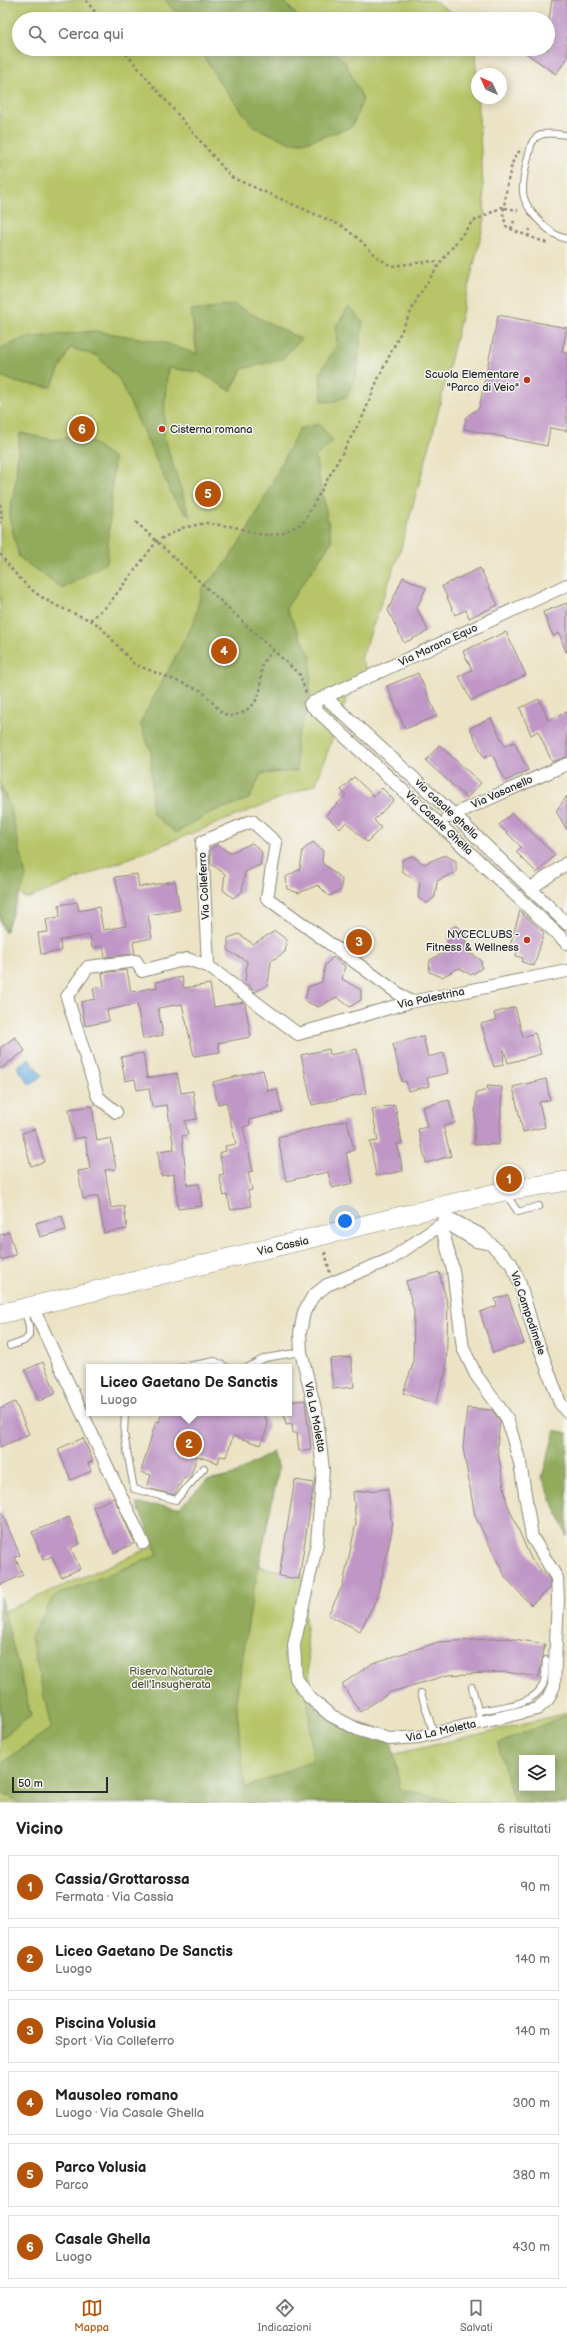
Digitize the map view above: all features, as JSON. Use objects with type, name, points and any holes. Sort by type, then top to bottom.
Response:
[{"type":"main road","name":"Via Cassia","points":[[0,1314],[440,1219],[504,1191],[567,1181]]},
{"type":"street","name":"Via Marano Equo","points":[[310,704],[567,585]]},
{"type":"street","name":"via casale ghella","points":[[325,697],[453,814],[567,924]]},
{"type":"street","name":"Via Casale Ghella","points":[[310,704],[567,943]]},
{"type":"street","name":"Via Vasanello","points":[[437,821],[567,764]]},
{"type":"street","name":"Via Colleferro","points":[[208,966],[202,842],[252,821],[276,843],[267,898],[410,1002]]},
{"type":"street","points":[[530,888],[567,863]]},
{"type":"street","points":[[116,1112],[98,1097],[67,997],[88,967],[136,961],[142,971],[187,959],[208,966]]},
{"type":"street","name":"Via Palestrina","points":[[208,966],[298,1034],[410,1002],[567,971]]},
{"type":"street","name":"Via Campodimele","points":[[440,1219],[476,1241],[489,1243],[511,1263],[517,1275],[534,1332],[560,1403],[567,1412]]},
{"type":"street","name":"Via La Moletta","points":[[440,1219],[453,1270],[463,1348],[476,1374],[507,1418],[520,1463],[532,1537],[539,1551],[554,1570],[557,1581],[554,1680],[551,1694],[536,1709],[434,1734],[396,1739],[382,1737],[359,1730],[326,1712],[304,1691],[296,1678],[295,1640],[317,1543],[323,1470],[317,1417],[301,1352],[300,1328],[306,1306],[318,1292],[332,1282],[391,1259],[440,1219]]},
{"type":"street","points":[[28,1307],[143,1543]]},
{"type":"lane","points":[[567,135],[542,134],[534,138],[531,144],[523,190],[527,203],[540,222],[551,232],[567,239]]},
{"type":"lane","points":[[504,1191],[518,1212],[539,1206]]},
{"type":"lane","points":[[10,1346],[24,1341],[29,1336],[28,1307]]},
{"type":"lane","points":[[254,1364],[265,1358],[301,1352]]},
{"type":"lane","points":[[198,1364],[214,1361],[220,1364]]},
{"type":"lane","points":[[125,1416],[124,1434],[134,1490],[176,1500],[204,1468]]},
{"type":"lane","points":[[478,1710],[517,1703],[528,1699],[536,1693],[543,1684],[546,1660]]},
{"type":"lane","points":[[472,1687],[481,1722]]},
{"type":"lane","points":[[421,1693],[434,1734]]},
{"type":"path","points":[[86,0],[95,12]]},
{"type":"path","points":[[128,56],[231,177],[342,226],[377,257],[391,266],[433,261],[440,263]]},
{"type":"path","points":[[522,150],[516,154],[508,181],[505,207],[502,214],[506,226],[528,237],[547,243]]},
{"type":"path","points":[[508,181],[512,182]]},
{"type":"path","points":[[90,620],[108,605],[157,541],[182,528],[206,523],[234,527],[262,535],[282,534],[303,523],[363,416],[378,379],[418,297],[440,263],[472,222],[505,207],[518,210]]},
{"type":"path","points":[[511,229],[514,221]]},
{"type":"path","points":[[528,237],[530,229]]},
{"type":"path","points":[[0,504],[2,516],[0,523]]},
{"type":"path","points":[[136,522],[300,675],[310,704]]},
{"type":"path","points":[[0,554],[16,576],[36,595],[100,626],[134,664],[202,691],[223,714],[232,716],[244,712],[254,704],[260,692],[262,664],[274,650]]},
{"type":"path","points":[[325,1252],[332,1282]]},
{"type":"green space","points":[[0,0],[433,0],[451,12],[12,12],[12,56],[475,56],[476,68],[471,68],[471,104],[478,104],[485,219],[431,441],[401,548],[361,659],[370,676],[352,684],[316,784],[27,899],[0,879]]},
{"type":"green space","points":[[165,0],[283,0],[294,12],[175,12]]},
{"type":"green space","points":[[203,56],[339,56],[345,62],[363,99],[352,127],[310,141],[291,143],[254,127],[221,84]]},
{"type":"green space","points":[[234,305],[301,339],[282,359],[242,369],[231,391],[199,372],[168,368],[165,397],[164,437],[190,517],[174,499],[119,379],[97,356],[70,348],[51,387],[19,383],[0,376],[0,348],[25,338],[95,331],[162,342],[197,354],[191,310]]},
{"type":"green space","points":[[349,307],[363,322],[356,375],[347,396],[333,402],[322,401],[320,373],[337,344],[336,326]]},
{"type":"green space","points":[[319,424],[333,441],[315,457],[332,541],[286,608],[311,657],[310,703],[296,741],[297,771],[261,774],[249,799],[209,813],[176,833],[152,813],[151,752],[140,723],[194,622],[202,588],[224,566],[249,528],[299,429]]},
{"type":"green space","points":[[20,433],[54,440],[82,435],[114,458],[107,562],[62,589],[19,557],[9,517],[15,485]]},
{"type":"green space","points":[[2,787],[11,810],[26,877],[5,933],[0,921],[0,788]]},
{"type":"green space","points":[[555,1430],[567,1433],[567,1537],[542,1477]]},
{"type":"green space","name":"Riserva Naturale dell'Insugherata","points":[[273,1452],[279,1468],[252,1599],[236,1700],[245,1788],[313,1760],[306,1681],[339,1716],[390,1733],[400,1789],[460,1803],[20,1803],[1,1792],[3,1762],[51,1728],[31,1637],[54,1596],[158,1555],[137,1504],[180,1507],[206,1481],[231,1476]]},
{"type":"green space","name":"Riserva Naturale dell'Insugherata","points":[[154,1546],[302,1575],[317,1773],[567,1713],[567,1803],[0,1803],[0,1613]]},
{"type":"green space","points":[[0,1596],[31,1716],[0,1739]]},
{"type":"green space","points":[[567,1715],[567,1803],[514,1803],[498,1744]]},
{"type":"water","points":[[29,1058],[42,1076],[30,1085],[17,1067]]},
{"type":"building","points":[[552,0],[567,0],[567,59],[556,74],[530,56],[555,56],[555,12],[550,12]]},
{"type":"building","points":[[498,315],[567,328],[562,352],[567,353],[567,431],[550,428],[547,446],[464,429],[466,417],[479,408]]},
{"type":"building","points":[[480,568],[498,605],[469,618],[466,610],[455,615],[442,586]]},
{"type":"building","points":[[403,577],[426,588],[417,608],[428,631],[404,643],[388,610]]},
{"type":"building","points":[[567,603],[566,652],[559,633],[553,636],[543,612]]},
{"type":"building","points":[[506,632],[526,675],[471,701],[459,676],[472,670],[463,651]]},
{"type":"building","points":[[418,673],[437,716],[405,729],[387,686]]},
{"type":"building","points":[[539,699],[548,720],[567,712],[567,757],[552,762],[538,731],[531,735],[520,708]]},
{"type":"building","points":[[491,718],[505,746],[514,742],[528,770],[506,781],[492,754],[484,758],[470,728]]},
{"type":"building","points":[[439,745],[481,783],[467,798],[426,761]]},
{"type":"building","points":[[354,777],[374,796],[382,788],[394,800],[374,820],[381,828],[367,842],[346,822],[340,829],[326,815],[346,795],[341,790]]},
{"type":"building","points":[[567,796],[567,830],[556,811]]},
{"type":"building","points":[[512,813],[555,855],[537,873],[516,852],[521,847],[499,825]]},
{"type":"building","points":[[313,842],[323,851],[322,863],[342,879],[341,890],[329,896],[318,885],[299,893],[287,889],[286,877],[300,869],[303,850]]},
{"type":"building","points":[[252,843],[262,852],[260,865],[245,872],[242,892],[233,898],[223,890],[225,874],[211,864],[210,849],[217,845],[230,853]]},
{"type":"building","points":[[445,855],[456,861],[456,872],[437,881],[435,897],[427,903],[418,898],[420,883],[402,871],[402,860],[412,856],[424,864]]},
{"type":"building","points":[[137,874],[139,887],[175,881],[180,910],[148,915],[152,938],[133,942],[135,954],[105,957],[103,946],[92,948],[90,935],[60,940],[61,951],[41,954],[38,933],[48,932],[46,919],[60,917],[59,905],[77,902],[79,911],[99,907],[103,930],[126,926],[115,877]]},
{"type":"building","name":"NYCECLUBS - Fitness & Wellness","points":[[520,911],[544,933],[534,966],[522,962],[523,958],[516,956],[518,948],[510,946]]},
{"type":"building","points":[[456,926],[466,933],[465,950],[481,960],[482,968],[471,975],[459,968],[442,977],[429,972],[430,960],[447,951],[449,932]]},
{"type":"building","points":[[275,931],[287,940],[285,952],[271,961],[268,985],[255,992],[245,982],[247,961],[228,951],[228,938],[239,934],[253,944]]},
{"type":"building","points":[[333,957],[345,966],[342,979],[361,990],[361,1000],[350,1007],[337,997],[318,1007],[305,1001],[308,987],[322,982],[325,965]]},
{"type":"building","points":[[127,970],[131,992],[157,987],[156,982],[182,977],[184,988],[210,984],[214,1007],[243,1002],[245,1004],[251,1037],[218,1043],[220,1052],[194,1056],[182,1004],[158,1008],[163,1035],[143,1039],[137,1004],[107,1010],[109,1021],[85,1026],[81,1002],[95,999],[93,988],[104,986],[102,973]]},
{"type":"building","points":[[515,1007],[523,1037],[535,1033],[541,1054],[508,1063],[504,1050],[503,1065],[494,1067],[481,1024],[496,1020],[494,1013]]},
{"type":"building","points":[[423,1036],[428,1057],[444,1053],[448,1073],[427,1078],[429,1086],[408,1091],[406,1081],[402,1082],[393,1044]]},
{"type":"building","points":[[15,1037],[25,1051],[0,1069],[0,1048]]},
{"type":"building","points":[[329,1049],[330,1055],[357,1049],[366,1093],[312,1105],[301,1055]]},
{"type":"building","points":[[143,1053],[147,1078],[177,1073],[181,1093],[193,1091],[197,1119],[185,1121],[188,1135],[182,1136],[187,1185],[199,1184],[202,1206],[178,1209],[174,1174],[161,1176],[158,1151],[174,1149],[167,1105],[152,1107],[149,1088],[137,1090],[135,1079],[125,1081],[121,1057]]},
{"type":"building","points":[[263,1070],[268,1091],[277,1089],[282,1112],[249,1120],[250,1125],[243,1127],[253,1171],[248,1172],[252,1190],[248,1191],[251,1206],[231,1210],[227,1195],[224,1196],[219,1175],[224,1174],[219,1153],[226,1151],[225,1146],[236,1144],[226,1102],[218,1104],[213,1082]]},
{"type":"building","points":[[546,1079],[550,1100],[539,1102],[545,1127],[523,1132],[513,1087]]},
{"type":"building","points":[[487,1086],[502,1087],[499,1145],[474,1144],[476,1093],[488,1090]]},
{"type":"building","points":[[449,1100],[455,1123],[443,1126],[451,1156],[426,1163],[418,1129],[427,1127],[422,1107]]},
{"type":"building","points":[[395,1105],[402,1143],[397,1144],[403,1171],[376,1176],[370,1142],[378,1141],[372,1109]]},
{"type":"building","points":[[92,1106],[97,1141],[111,1138],[116,1169],[105,1170],[111,1208],[124,1206],[127,1229],[104,1233],[98,1196],[83,1199],[78,1171],[90,1169],[85,1137],[74,1139],[69,1109]]},
{"type":"building","points":[[347,1120],[354,1150],[346,1153],[353,1183],[332,1188],[328,1172],[286,1181],[278,1137]]},
{"type":"building","points":[[35,1129],[44,1162],[31,1166],[22,1133]]},
{"type":"building","points":[[62,1216],[66,1230],[40,1237],[36,1223]]},
{"type":"building","points":[[9,1232],[16,1255],[0,1260],[0,1235]]},
{"type":"building","points":[[439,1272],[448,1306],[446,1371],[435,1404],[403,1393],[413,1364],[414,1311],[406,1281]]},
{"type":"building","points":[[508,1295],[524,1343],[493,1353],[480,1312],[497,1306],[495,1299]]},
{"type":"building","points":[[351,1357],[354,1387],[333,1389],[330,1359]]},
{"type":"building","points":[[43,1362],[56,1393],[39,1401],[25,1370]]},
{"type":"building","points":[[305,1400],[311,1449],[299,1451],[297,1433],[293,1433],[292,1424],[286,1425],[284,1416],[292,1416],[292,1402]]},
{"type":"building","points":[[15,1402],[29,1434],[0,1447],[0,1409]]},
{"type":"building","points":[[467,1408],[492,1410],[500,1421],[497,1447],[507,1503],[531,1559],[550,1580],[550,1588],[531,1605],[506,1578],[475,1516],[463,1448]]},
{"type":"building","points":[[161,1416],[265,1416],[268,1425],[261,1445],[233,1436],[226,1457],[220,1456],[218,1463],[197,1456],[190,1478],[184,1477],[174,1495],[147,1488],[151,1475],[141,1472],[156,1421],[159,1422]]},
{"type":"building","points":[[83,1438],[93,1461],[88,1463],[91,1471],[71,1480],[58,1449]]},
{"type":"building","points":[[295,1480],[314,1483],[299,1579],[279,1576]]},
{"type":"building","points":[[388,1489],[392,1530],[377,1598],[360,1631],[328,1615],[343,1585],[356,1523],[353,1492]]},
{"type":"building","points":[[114,1498],[135,1543],[114,1553],[93,1507]]},
{"type":"building","points":[[0,1509],[20,1555],[15,1557],[23,1575],[0,1585]]},
{"type":"building","points":[[69,1517],[80,1544],[71,1548],[80,1569],[61,1577],[52,1556],[43,1560],[32,1532]]},
{"type":"building","points":[[508,1638],[545,1644],[539,1677],[506,1672],[448,1675],[391,1692],[360,1712],[342,1684],[373,1663],[439,1642]]},
{"type":"place","name":"Scuola Elementare \"Parco di Veio\"","points":[[527,380]]},
{"type":"place","name":"Casale Ghella","points":[[82,429]]},
{"type":"place","name":"Cisterna romana","points":[[162,429]]},
{"type":"place","name":"Parco Volusia","points":[[208,494]]},
{"type":"place","name":"Mausoleo romano","points":[[224,651]]},
{"type":"place","name":"NYCECLUBS - Fitness & Wellness","points":[[527,940]]},
{"type":"place","name":"Piscina Volusia","points":[[359,942]]},
{"type":"place","name":"Cassia/Grottarossa","points":[[509,1179]]},
{"type":"place","name":"Liceo Gaetano De Sanctis","points":[[189,1444]]}]
